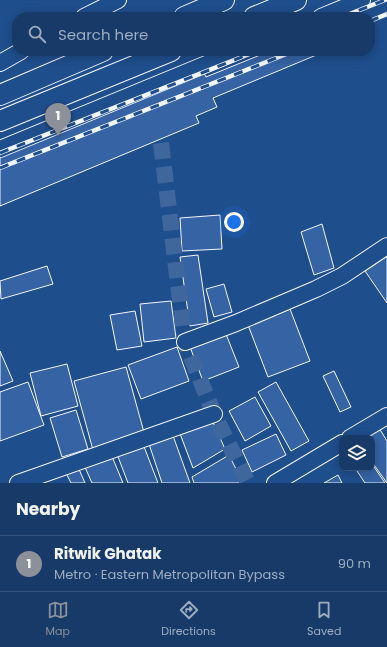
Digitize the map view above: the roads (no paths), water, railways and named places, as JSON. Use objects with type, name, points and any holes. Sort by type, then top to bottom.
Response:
[{"type":"main road","points":[[196,12],[224,0]]},
{"type":"main road","points":[[266,12],[296,0]]},
{"type":"main road","points":[[0,95],[91,56]]},
{"type":"main road","points":[[0,121],[159,56]]},
{"type":"street","points":[[94,12],[118,0]]},
{"type":"street","points":[[333,12],[362,0]]},
{"type":"street","points":[[0,63],[12,56]]},
{"type":"street","points":[[0,149],[226,56]]},
{"type":"street","points":[[185,342],[236,323],[316,289],[342,276],[387,246]]},
{"type":"street","points":[[18,483],[214,414]]},
{"type":"street","points":[[355,435],[387,416]]},
{"type":"street","points":[[275,483],[339,445]]},
{"type":"tunnel","points":[[161,143],[185,342],[214,414],[248,483]]},
{"type":"railway","points":[[355,12],[385,0]]},
{"type":"railway","points":[[375,19],[387,14]]},
{"type":"railway","points":[[0,153],[244,56]]},
{"type":"railway","points":[[0,168],[281,56]]},
{"type":"place","name":"Ritwik Ghatak","points":[[58,136]]}]
